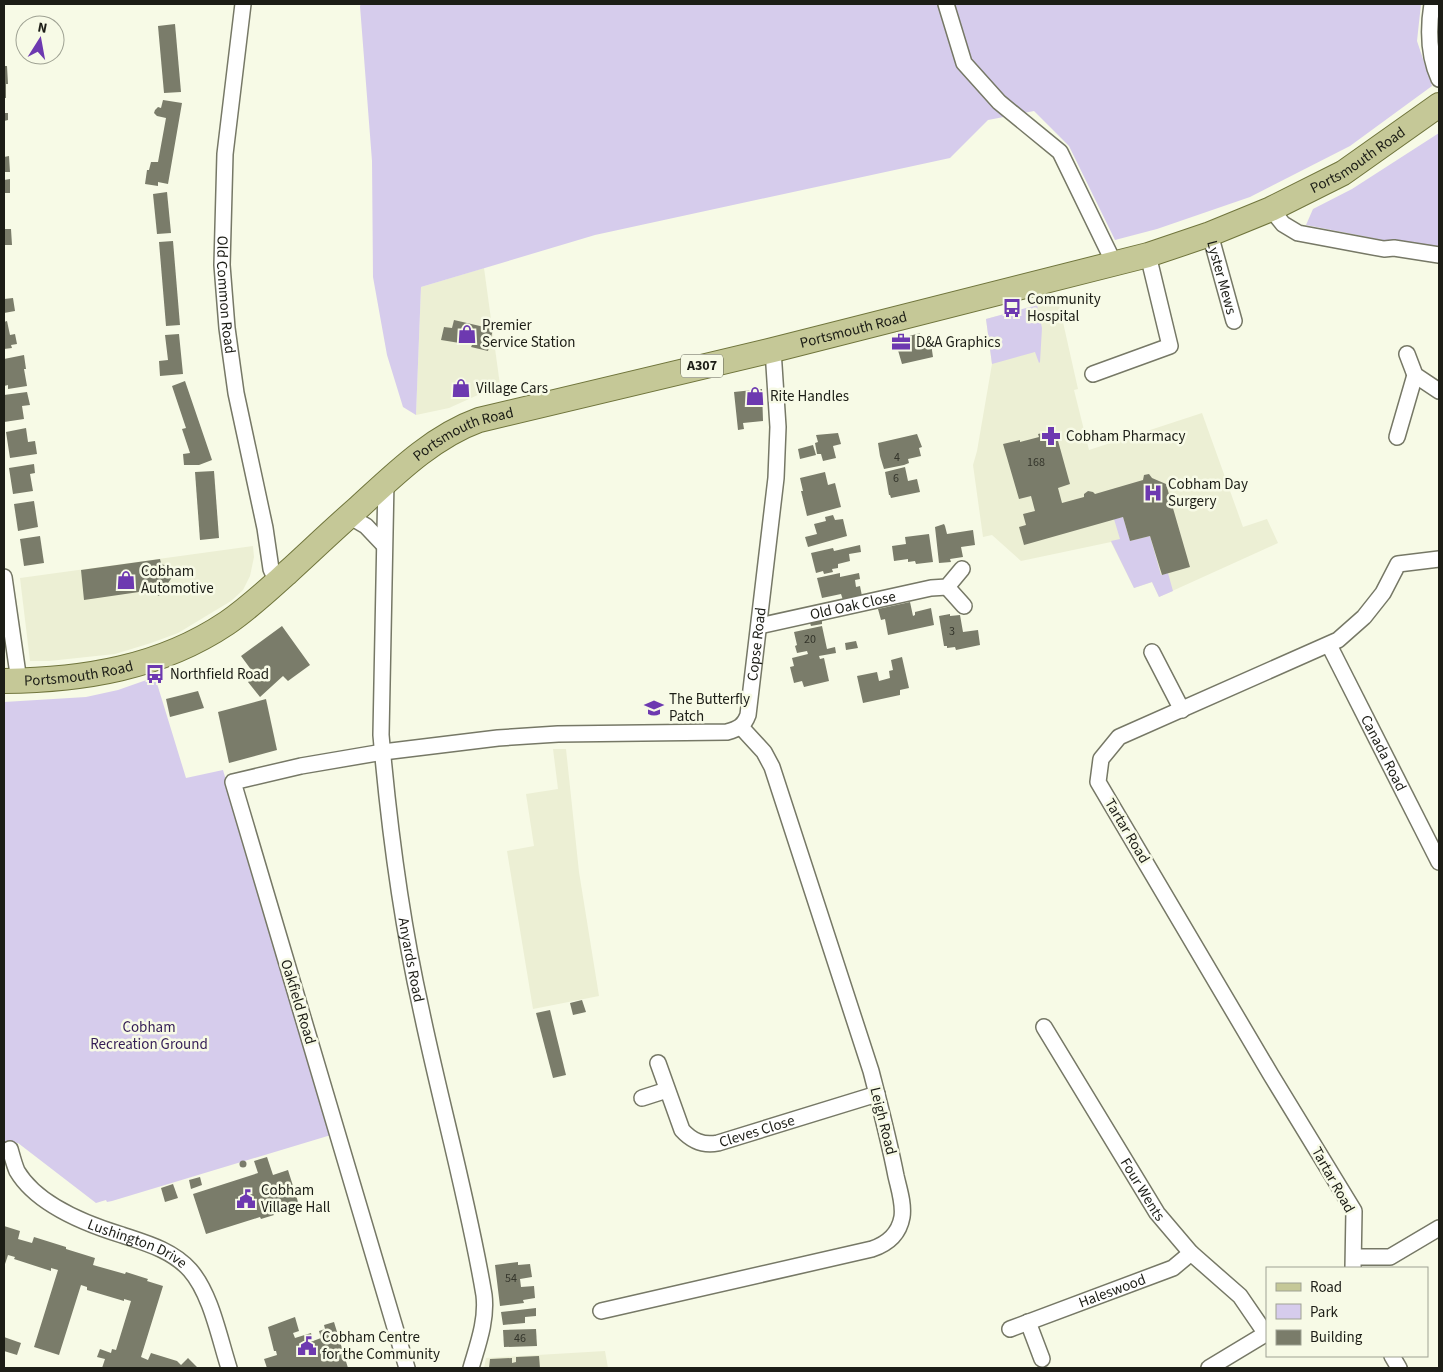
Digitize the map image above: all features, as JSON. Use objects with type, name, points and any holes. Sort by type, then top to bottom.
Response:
[{"type":"main road","name":"Portsmouth Road","points":[[11,681],[65,678],[131,667],[174,652],[202,638],[228,622],[277,582],[386,481],[442,438],[464,425],[774,350],[1148,255],[1210,234],[1270,209],[1343,173],[1439,105]]},
{"type":"street","name":"Old Common Road","points":[[243,4],[225,154],[222,265],[227,328],[236,393],[265,528],[271,569],[277,582]]},
{"type":"street","points":[[946,4],[964,63],[1000,102],[1060,152],[1115,264]]},
{"type":"street","points":[[1432,4],[1430,45],[1432,59],[1439,78]]},
{"type":"street","points":[[1270,209],[1283,224],[1298,233],[1384,249],[1394,248],[1439,255]]},
{"type":"street","name":"Lyster Mews","points":[[1210,234],[1234,321]]},
{"type":"street","points":[[1094,374],[1170,346],[1148,255]]},
{"type":"street","name":"Copse Road","points":[[741,727],[746,722],[748,715],[776,478],[778,427],[774,350]]},
{"type":"street","points":[[1408,354],[1416,375],[1439,391]]},
{"type":"street","points":[[1397,437],[1416,375]]},
{"type":"street","name":"Anyards Road","points":[[386,481],[382,671],[383,752],[398,881],[418,998],[464,1192],[484,1295],[484,1323],[470,1368]]},
{"type":"street","points":[[349,516],[366,526],[384,545]]},
{"type":"street","name":"Tartar Road","points":[[1354,1262],[1354,1211],[1098,782],[1101,758],[1119,736],[1329,645],[1338,640],[1364,617],[1383,593],[1398,564],[1439,559]]},
{"type":"street","points":[[962,570],[947,587],[964,606]]},
{"type":"street","points":[[4,577],[11,681]]},
{"type":"street","name":"Old Oak Close","points":[[759,626],[931,588],[947,587]]},
{"type":"street","name":"Canada Road","points":[[1329,645],[1439,862]]},
{"type":"street","points":[[1152,652],[1182,710]]},
{"type":"street","points":[[383,752],[498,738],[558,734],[727,732],[741,727]]},
{"type":"street","name":"Leigh Road","points":[[600,1311],[872,1249],[892,1238],[900,1225],[902,1210],[884,1116],[871,1071],[772,766],[764,752],[741,727]]},
{"type":"street","name":"Oakfield Road","points":[[383,752],[301,766],[233,782],[407,1368]]},
{"type":"street","name":"Four Wents","points":[[1044,1027],[1157,1213],[1191,1253],[1240,1296],[1266,1333]]},
{"type":"street","name":"Cleves Close","points":[[658,1063],[682,1130],[694,1141],[710,1144],[877,1094]]},
{"type":"street","points":[[642,1098],[667,1090]]},
{"type":"street","name":"Lushington Drive","points":[[10,1149],[10,1172],[49,1203],[105,1230],[167,1252],[189,1269],[198,1280],[204,1292],[229,1368]]},
{"type":"street","points":[[1354,1262],[1390,1257],[1439,1228]]},
{"type":"street","name":"Haleswood","points":[[1010,1329],[1173,1268],[1191,1253]]},
{"type":"street","points":[[1028,1322],[1042,1359]]},
{"type":"street","points":[[1209,1368],[1266,1335]]},
{"type":"street","points":[[1393,1357],[1399,1368]]},
{"type":"shaded area","points":[[484,268],[500,385],[449,408],[416,415],[421,287]]},
{"type":"shaded area","points":[[1058,300],[1078,389],[1074,390],[1089,450],[1202,413],[1243,527],[1267,519],[1278,543],[1159,597],[1152,582],[1134,588],[1111,542],[1021,561],[992,535],[983,537],[973,465],[992,364],[986,319]]},
{"type":"shaded area","points":[[253,546],[254,557],[250,576],[243,590],[231,601],[178,633],[115,654],[49,661],[30,661],[20,578]]},
{"type":"shaded area","points":[[553,749],[566,749],[579,872],[599,996],[533,1009],[507,851],[534,846],[526,794],[558,789]]},
{"type":"shaded area","points":[[605,1351],[608,1368],[484,1368],[486,1358]]},
{"type":"green space","points":[[361,4],[1421,4],[1417,41],[1432,86],[1350,146],[1250,197],[1157,229],[1115,240],[1069,146],[1034,111],[988,120],[950,158],[595,235],[421,287],[416,415],[403,407],[387,355],[373,277],[372,161]]},
{"type":"green space","points":[[1439,133],[1439,251],[1306,225],[1313,209],[1352,189]]},
{"type":"green space","points":[[1037,305],[1042,328],[1040,362],[1035,352],[992,364],[986,319]]},
{"type":"green space","points":[[1123,517],[1130,541],[1150,536],[1161,575],[1168,573],[1173,591],[1159,597],[1152,582],[1134,588],[1111,541],[1120,539],[1114,519]]},
{"type":"green space","name":"Cobham Recreation Ground","points":[[155,677],[186,778],[223,770],[331,1135],[112,1201],[107,1202],[106,1200],[96,1203],[18,1143],[4,1147],[4,702],[86,697],[118,690]]},
{"type":"building","points":[[175,24],[181,92],[164,93],[158,26]]},
{"type":"building","points":[[4,66],[7,66],[8,84],[6,84],[6,98],[4,98]]},
{"type":"building","points":[[163,100],[182,103],[168,184],[158,182],[158,186],[145,184],[147,170],[149,170],[151,162],[158,162],[166,118],[157,116],[154,113],[158,107],[161,108]]},
{"type":"building","points":[[4,113],[8,113],[8,120],[4,121]]},
{"type":"building","points":[[9,156],[10,172],[4,172],[4,157]]},
{"type":"building","points":[[10,179],[10,193],[4,193],[4,180]]},
{"type":"building","points":[[167,192],[171,233],[157,234],[153,194]]},
{"type":"building","points":[[4,229],[11,229],[12,245],[4,245]]},
{"type":"building","points":[[173,241],[180,325],[166,326],[159,242]]},
{"type":"building","points":[[13,298],[15,311],[4,313],[4,299]]},
{"type":"building","name":"Premier Service Station","points":[[454,320],[493,329],[488,351],[471,347],[472,345],[441,340],[444,327],[452,328]]},
{"type":"building","points":[[7,321],[10,335],[15,334],[17,344],[11,345],[12,348],[4,349],[4,322]]},
{"type":"building","points":[[920,333],[920,340],[930,337],[933,357],[902,364],[895,340]]},
{"type":"building","points":[[179,334],[183,374],[160,376],[159,361],[168,360],[165,335]]},
{"type":"building","points":[[24,355],[27,386],[8,389],[8,385],[4,386],[4,359]]},
{"type":"building","points":[[185,381],[212,460],[199,465],[184,465],[183,454],[190,453],[182,429],[186,428],[172,386]]},
{"type":"building","points":[[762,389],[763,421],[743,423],[744,429],[738,430],[734,392]]},
{"type":"building","points":[[27,392],[30,405],[22,406],[24,419],[4,422],[4,395]]},
{"type":"building","points":[[26,428],[28,442],[35,441],[37,454],[10,458],[6,432]]},
{"type":"building","points":[[1055,430],[1070,484],[1058,488],[1062,503],[1084,497],[1084,494],[1088,491],[1095,494],[1143,480],[1144,475],[1149,474],[1152,478],[1166,484],[1190,567],[1162,575],[1150,536],[1130,541],[1123,517],[1024,545],[1019,527],[1026,525],[1023,514],[1035,511],[1031,496],[1019,499],[1003,444],[1039,437],[1038,434]]},
{"type":"building","points":[[838,433],[841,444],[833,446],[836,458],[823,461],[821,454],[817,454],[815,443],[818,442],[816,435]]},
{"type":"building","points":[[917,434],[922,447],[919,448],[921,456],[908,459],[909,463],[904,465],[884,469],[878,443]]},
{"type":"building","points":[[813,445],[816,455],[800,459],[798,449]]},
{"type":"building","points":[[34,464],[35,473],[30,474],[33,491],[13,494],[9,468]]},
{"type":"building","points":[[905,467],[908,481],[917,479],[920,492],[891,498],[885,472]]},
{"type":"building","points":[[214,471],[219,538],[200,540],[195,472]]},
{"type":"building","points":[[825,472],[828,485],[835,483],[841,507],[807,516],[800,478]]},
{"type":"building","points":[[34,501],[38,527],[18,531],[14,504]]},
{"type":"building","points":[[833,515],[835,520],[843,519],[847,536],[808,547],[805,537],[817,534],[814,524],[826,521],[825,517]]},
{"type":"building","points":[[944,524],[947,534],[973,530],[975,545],[961,547],[963,557],[950,559],[951,562],[939,563],[935,527]]},
{"type":"building","points":[[929,534],[933,562],[916,564],[915,561],[908,562],[908,559],[894,561],[892,546],[906,544],[905,537]]},
{"type":"building","points":[[40,536],[44,563],[24,566],[20,539]]},
{"type":"building","points":[[860,545],[861,552],[849,554],[850,561],[838,564],[838,568],[832,569],[833,572],[824,574],[823,571],[816,573],[811,553],[833,548],[834,551]]},
{"type":"building","name":"Cobham Automotive","points":[[160,559],[161,563],[175,573],[159,596],[146,588],[141,588],[139,592],[84,600],[81,570]]},
{"type":"building","points":[[840,573],[840,577],[859,573],[860,579],[855,580],[856,587],[860,586],[862,596],[843,600],[841,594],[822,598],[817,578]]},
{"type":"building","points":[[910,602],[913,616],[915,612],[931,608],[934,625],[888,635],[885,619],[881,620],[878,609]]},
{"type":"building","points":[[950,614],[950,616],[960,615],[963,632],[978,630],[980,645],[956,650],[955,647],[947,648],[947,646],[944,646],[939,616]]},
{"type":"building","points":[[822,620],[822,624],[811,626],[810,623]]},
{"type":"building","points":[[282,626],[310,665],[288,681],[283,676],[260,697],[248,682],[255,675],[241,656]]},
{"type":"building","points":[[822,626],[827,649],[835,647],[836,653],[819,656],[820,659],[824,658],[829,681],[804,687],[802,681],[794,683],[790,667],[794,666],[792,658],[808,654],[807,651],[797,653],[794,632]]},
{"type":"building","points":[[856,641],[858,648],[846,650],[845,643]]},
{"type":"building","points":[[902,657],[909,688],[900,690],[900,695],[863,703],[857,676],[877,672],[879,681],[890,678],[889,671],[893,670],[891,660]]},
{"type":"building","points":[[198,691],[204,708],[170,717],[166,699]]},
{"type":"building","points":[[266,699],[277,750],[229,763],[218,712]]},
{"type":"building","points":[[582,1000],[586,1012],[573,1015],[570,1003]]},
{"type":"building","points":[[550,1010],[566,1075],[553,1078],[536,1013]]},
{"type":"building","name":"Cobham Village Hall","points":[[267,1157],[273,1175],[288,1170],[299,1205],[273,1212],[274,1215],[261,1219],[260,1217],[206,1234],[193,1194],[258,1173],[254,1161]]},
{"type":"building","points":[[243,1161],[246,1164],[243,1167],[240,1164]]},
{"type":"building","points":[[200,1177],[202,1185],[191,1189],[189,1180]]},
{"type":"building","points":[[173,1184],[178,1198],[165,1202],[161,1188]]},
{"type":"building","points":[[4,1226],[20,1231],[18,1239],[32,1243],[34,1237],[66,1247],[66,1249],[95,1258],[93,1265],[125,1274],[126,1272],[163,1286],[141,1357],[148,1360],[151,1353],[177,1361],[181,1365],[188,1358],[198,1368],[102,1368],[105,1359],[97,1357],[100,1349],[111,1353],[112,1349],[116,1350],[131,1301],[124,1299],[124,1301],[87,1290],[87,1287],[81,1285],[59,1355],[34,1347],[58,1270],[51,1268],[51,1271],[14,1259],[15,1257],[8,1255],[4,1267]]},
{"type":"building","points":[[518,1262],[518,1265],[530,1264],[532,1277],[520,1279],[521,1287],[534,1286],[535,1298],[523,1300],[524,1303],[500,1306],[495,1265]]},
{"type":"building","points":[[536,1308],[536,1316],[525,1317],[525,1323],[503,1325],[501,1312]]},
{"type":"building","name":"Cobham Centre for the Community","points":[[295,1317],[299,1331],[293,1333],[295,1338],[311,1333],[313,1341],[321,1338],[319,1331],[325,1329],[324,1325],[334,1322],[348,1368],[267,1368],[264,1359],[277,1355],[276,1351],[274,1351],[268,1327]]},
{"type":"building","points":[[536,1329],[537,1346],[504,1347],[503,1330]]},
{"type":"building","points":[[4,1337],[21,1343],[17,1355],[4,1351]]},
{"type":"building","points":[[539,1356],[540,1368],[489,1368],[490,1359],[512,1358],[512,1363],[516,1362],[516,1357]]},
{"type":"place","name":"Community Hospital","points":[[1012,308]]},
{"type":"place","name":"Premier Service Station","points":[[467,334]]},
{"type":"place","name":"D&A Graphics","points":[[901,342]]},
{"type":"place","name":"Village Cars","points":[[461,388]]},
{"type":"place","name":"Rite Handles","points":[[755,396]]},
{"type":"place","name":"Cobham Pharmacy","points":[[1051,436]]},
{"type":"place","name":"Cobham Day Surgery","points":[[1153,493]]},
{"type":"place","name":"Cobham Automotive","points":[[126,580]]},
{"type":"place","name":"Northfield Road","points":[[155,674]]},
{"type":"place","name":"The Butterfly Patch","points":[[654,708]]},
{"type":"place","name":"Cobham Village Hall","points":[[246,1199]]},
{"type":"place","name":"Cobham Centre for the Community","points":[[307,1346]]}]
